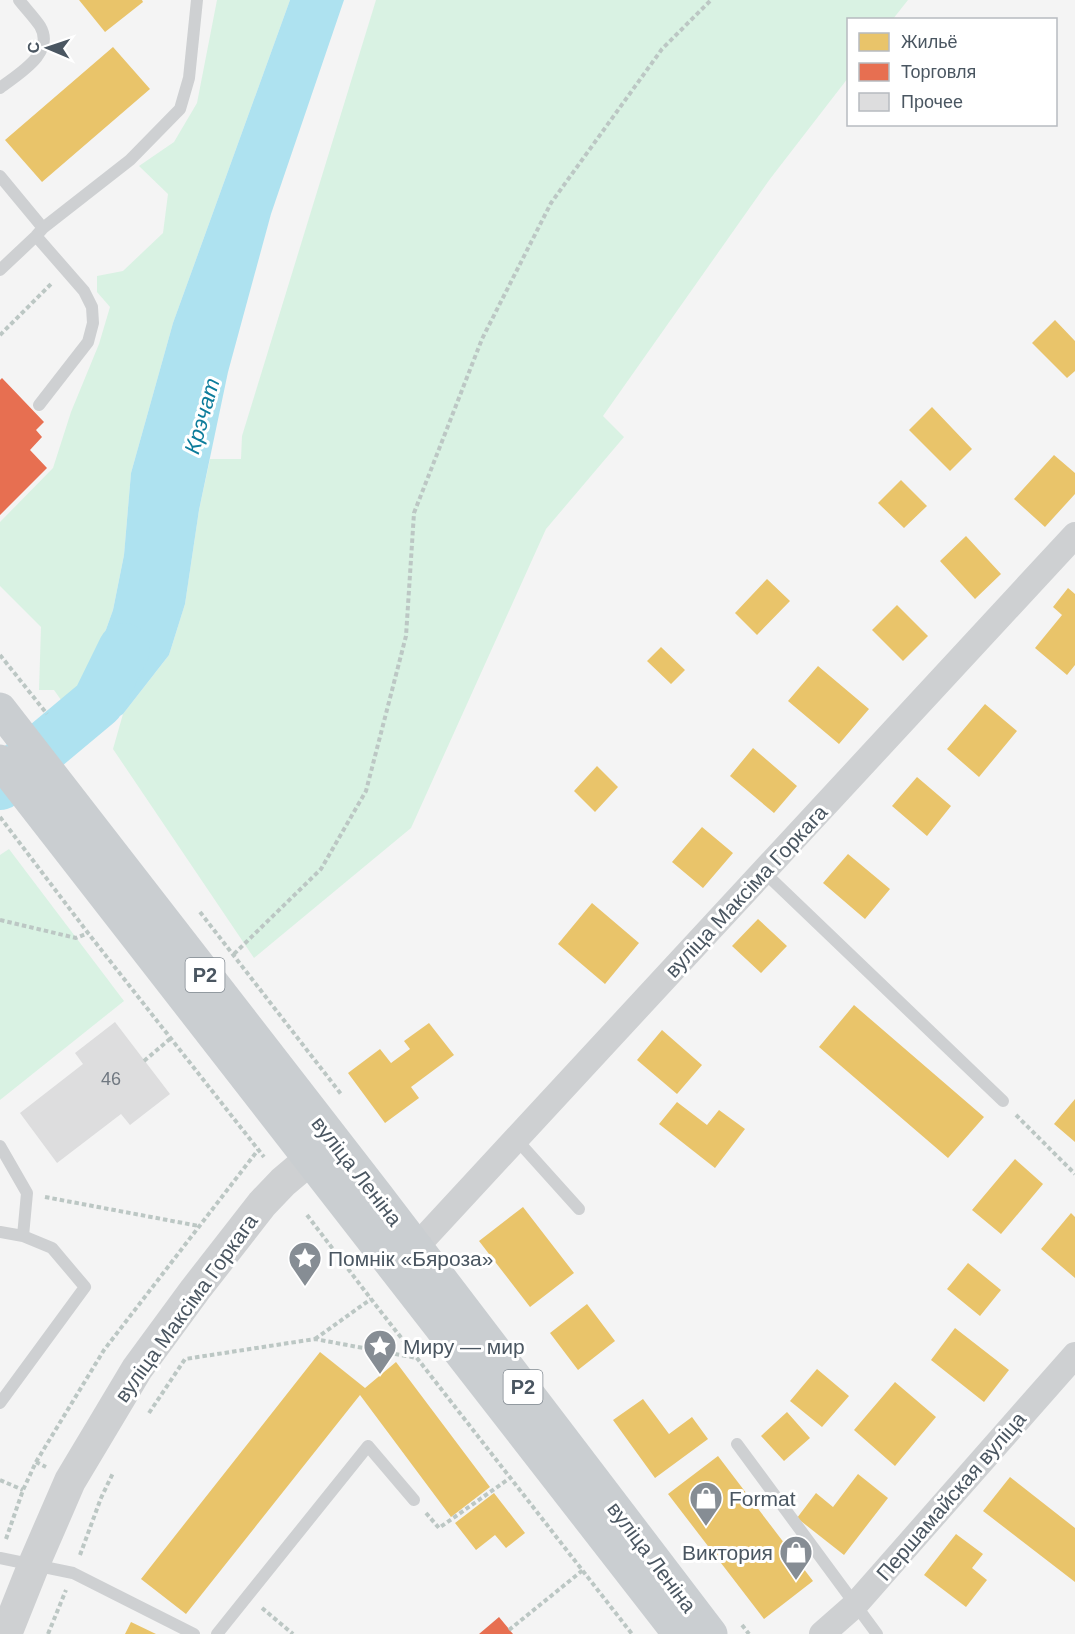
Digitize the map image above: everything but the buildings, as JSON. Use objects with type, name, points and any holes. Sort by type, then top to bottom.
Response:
[{"type":"main road","name":"вуліца Леніна","points":[[1,711],[64,819],[404,1256],[711,1634]]},
{"type":"main road","name":"вуліца Леніна","points":[[0,761],[64,819]]},
{"type":"main road","name":"вуліца Леніна","points":[[404,1256],[679,1634]]},
{"type":"street","name":"вуліца Максіма Горкага","points":[[404,1256],[516,1139],[1075,535]]},
{"type":"street","name":"вуліца Максіма Горкага","points":[[6,1634],[70,1481],[137,1369],[262,1204],[283,1182],[321,1150]]},
{"type":"street","name":"Першамайская вуліца","points":[[822,1634],[855,1605],[1075,1355]]},
{"type":"lane","points":[[0,88],[39,57],[44,43],[41,28],[19,0]]},
{"type":"lane","points":[[0,270],[39,232],[130,160],[180,109],[189,78],[197,0]]},
{"type":"lane","points":[[0,176],[53,256],[84,291],[92,307],[93,323],[88,342],[39,405]]},
{"type":"lane","points":[[764,872],[1003,1101]]},
{"type":"lane","points":[[516,1139],[579,1209]]},
{"type":"lane","points":[[0,1146],[27,1193],[23,1236]]},
{"type":"lane","points":[[0,1232],[23,1236],[52,1248],[85,1287],[0,1403]]},
{"type":"lane","points":[[737,1444],[877,1634]]},
{"type":"lane","points":[[217,1634],[368,1446],[414,1500]]},
{"type":"lane","points":[[0,1558],[73,1573],[194,1634]]},
{"type":"path","points":[[234,954],[321,869],[366,791],[406,636],[414,513],[482,339],[551,203],[662,49],[711,0]]},
{"type":"path","points":[[0,335],[52,283],[53,256]]},
{"type":"path","points":[[0,655],[32,695]]},
{"type":"path","points":[[0,817],[264,1157]]},
{"type":"path","points":[[0,920],[76,938],[88,933]]},
{"type":"path","points":[[144,1061],[171,1038]]},
{"type":"path","points":[[1003,1101],[1075,1174]]},
{"type":"path","points":[[36,1462],[104,1350],[258,1150]]},
{"type":"path","points":[[27,1193],[199,1226]]},
{"type":"path","points":[[307,1215],[632,1634]]},
{"type":"path","points":[[315,1340],[370,1299]]},
{"type":"path","points":[[148,1415],[185,1359],[315,1340],[417,1358]]},
{"type":"path","points":[[48,1634],[115,1468]]},
{"type":"path","points":[[440,1528],[510,1478]]},
{"type":"path","points":[[0,1480],[23,1490]]},
{"type":"path","points":[[692,1560],[709,1547]]},
{"type":"path","points":[[509,1630],[583,1570]]},
{"type":"path","points":[[247,1596],[293,1634]]},
{"type":"green space","points":[[217,0],[290,0],[173,323],[131,473],[124,555],[113,610],[83,700],[71,714],[54,690],[39,690],[41,627],[0,586],[0,522],[53,468],[71,412],[99,344],[110,307],[97,292],[97,276],[123,271],[163,233],[168,194],[139,166],[174,142],[197,103]]},
{"type":"green space","points":[[376,0],[908,0],[894,18],[847,18],[847,79],[770,179],[603,416],[624,437],[546,529],[411,828],[254,958],[113,749],[123,714],[169,655],[185,604],[199,510],[210,459],[241,459],[242,436]]},
{"type":"green space","points":[[9,849],[124,1001],[0,1100],[0,855]]},
{"type":"water","points":[[290,0],[344,0],[271,214],[228,372],[199,510],[185,604],[169,655],[123,714],[110,722],[93,718],[83,700],[113,610],[124,555],[131,473],[173,323]]},
{"type":"waterway","name":"Крэчат","points":[[0,784],[98,702],[124,649]]},
{"type":"place","name":"Помнік «Бяроза»","points":[[305,1287]]},
{"type":"place","name":"Миру — мир","points":[[380,1375]]},
{"type":"place","name":"Format","points":[[706,1527]]},
{"type":"place","name":"Виктория","points":[[796,1581]]}]
